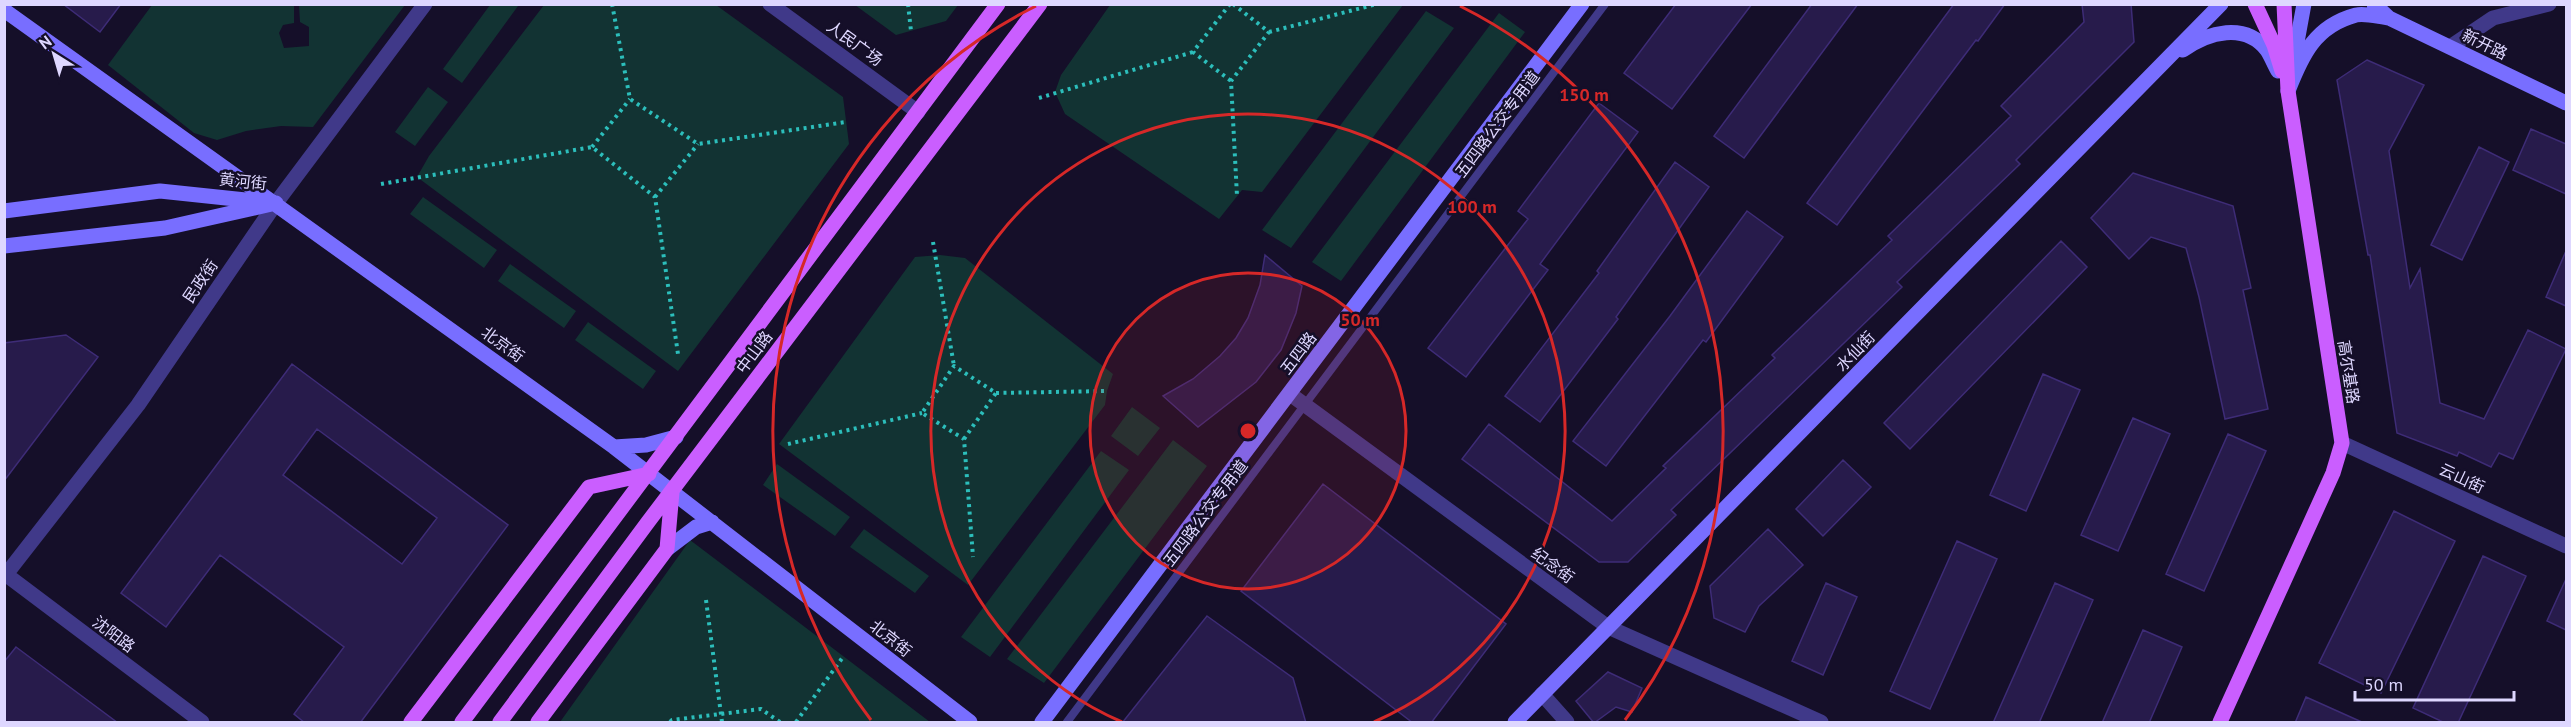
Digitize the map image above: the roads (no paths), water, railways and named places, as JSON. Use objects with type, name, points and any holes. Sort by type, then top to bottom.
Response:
[{"type":"main road","name":"中山路","points":[[462,723],[998,4]]},
{"type":"main road","name":"中山路","points":[[500,723],[1040,4]]},
{"type":"main road","name":"五四路","points":[[1042,723],[1582,4]]},
{"type":"main road","points":[[2159,67],[2209,4]]},
{"type":"main road","name":"水仙街","points":[[1515,723],[2221,4]]},
{"type":"main road","points":[[2255,4],[2274,45],[2288,91]]},
{"type":"main road","name":"高尔基路","points":[[2220,723],[2333,473],[2342,443],[2288,91],[2284,4]]},
{"type":"main road","points":[[2288,91],[2304,4]]},
{"type":"main road","points":[[2374,4],[2389,18]]},
{"type":"main road","name":"北京街","points":[[4,10],[614,447],[970,723]]},
{"type":"main road","points":[[2288,91],[2302,55],[2328,28],[2358,15],[2389,18]]},
{"type":"main road","name":"新开路","points":[[2389,18],[2566,103]]},
{"type":"main road","points":[[2159,67],[2187,47],[2210,35],[2236,31],[2254,39],[2267,50],[2288,91]]},
{"type":"main road","name":"黄河街","points":[[4,211],[160,190],[276,203]]},
{"type":"main road","name":"黄河街","points":[[4,246],[165,228],[276,203]]},
{"type":"main road","points":[[614,447],[646,445],[676,437]]},
{"type":"main road","points":[[411,723],[589,487],[649,474]]},
{"type":"main road","points":[[667,549],[672,491]]},
{"type":"main road","points":[[538,723],[667,549],[696,527],[712,522]]},
{"type":"street","name":"民政街","points":[[5,575],[138,405],[276,203],[425,4]]},
{"type":"street","name":"人民广场","points":[[770,4],[918,112]]},
{"type":"street","points":[[2450,47],[2493,18],[2548,4]]},
{"type":"street","name":"纪念街","points":[[1290,394],[1608,627],[1816,722]]},
{"type":"street","name":"云山街","points":[[2342,443],[2566,546]]},
{"type":"street","name":"沈阳路","points":[[5,575],[202,723]]},
{"type":"street","points":[[1542,694],[1567,723]]},
{"type":"lane","name":"五四路公交专用道","points":[[1066,723],[1605,4]]}]
